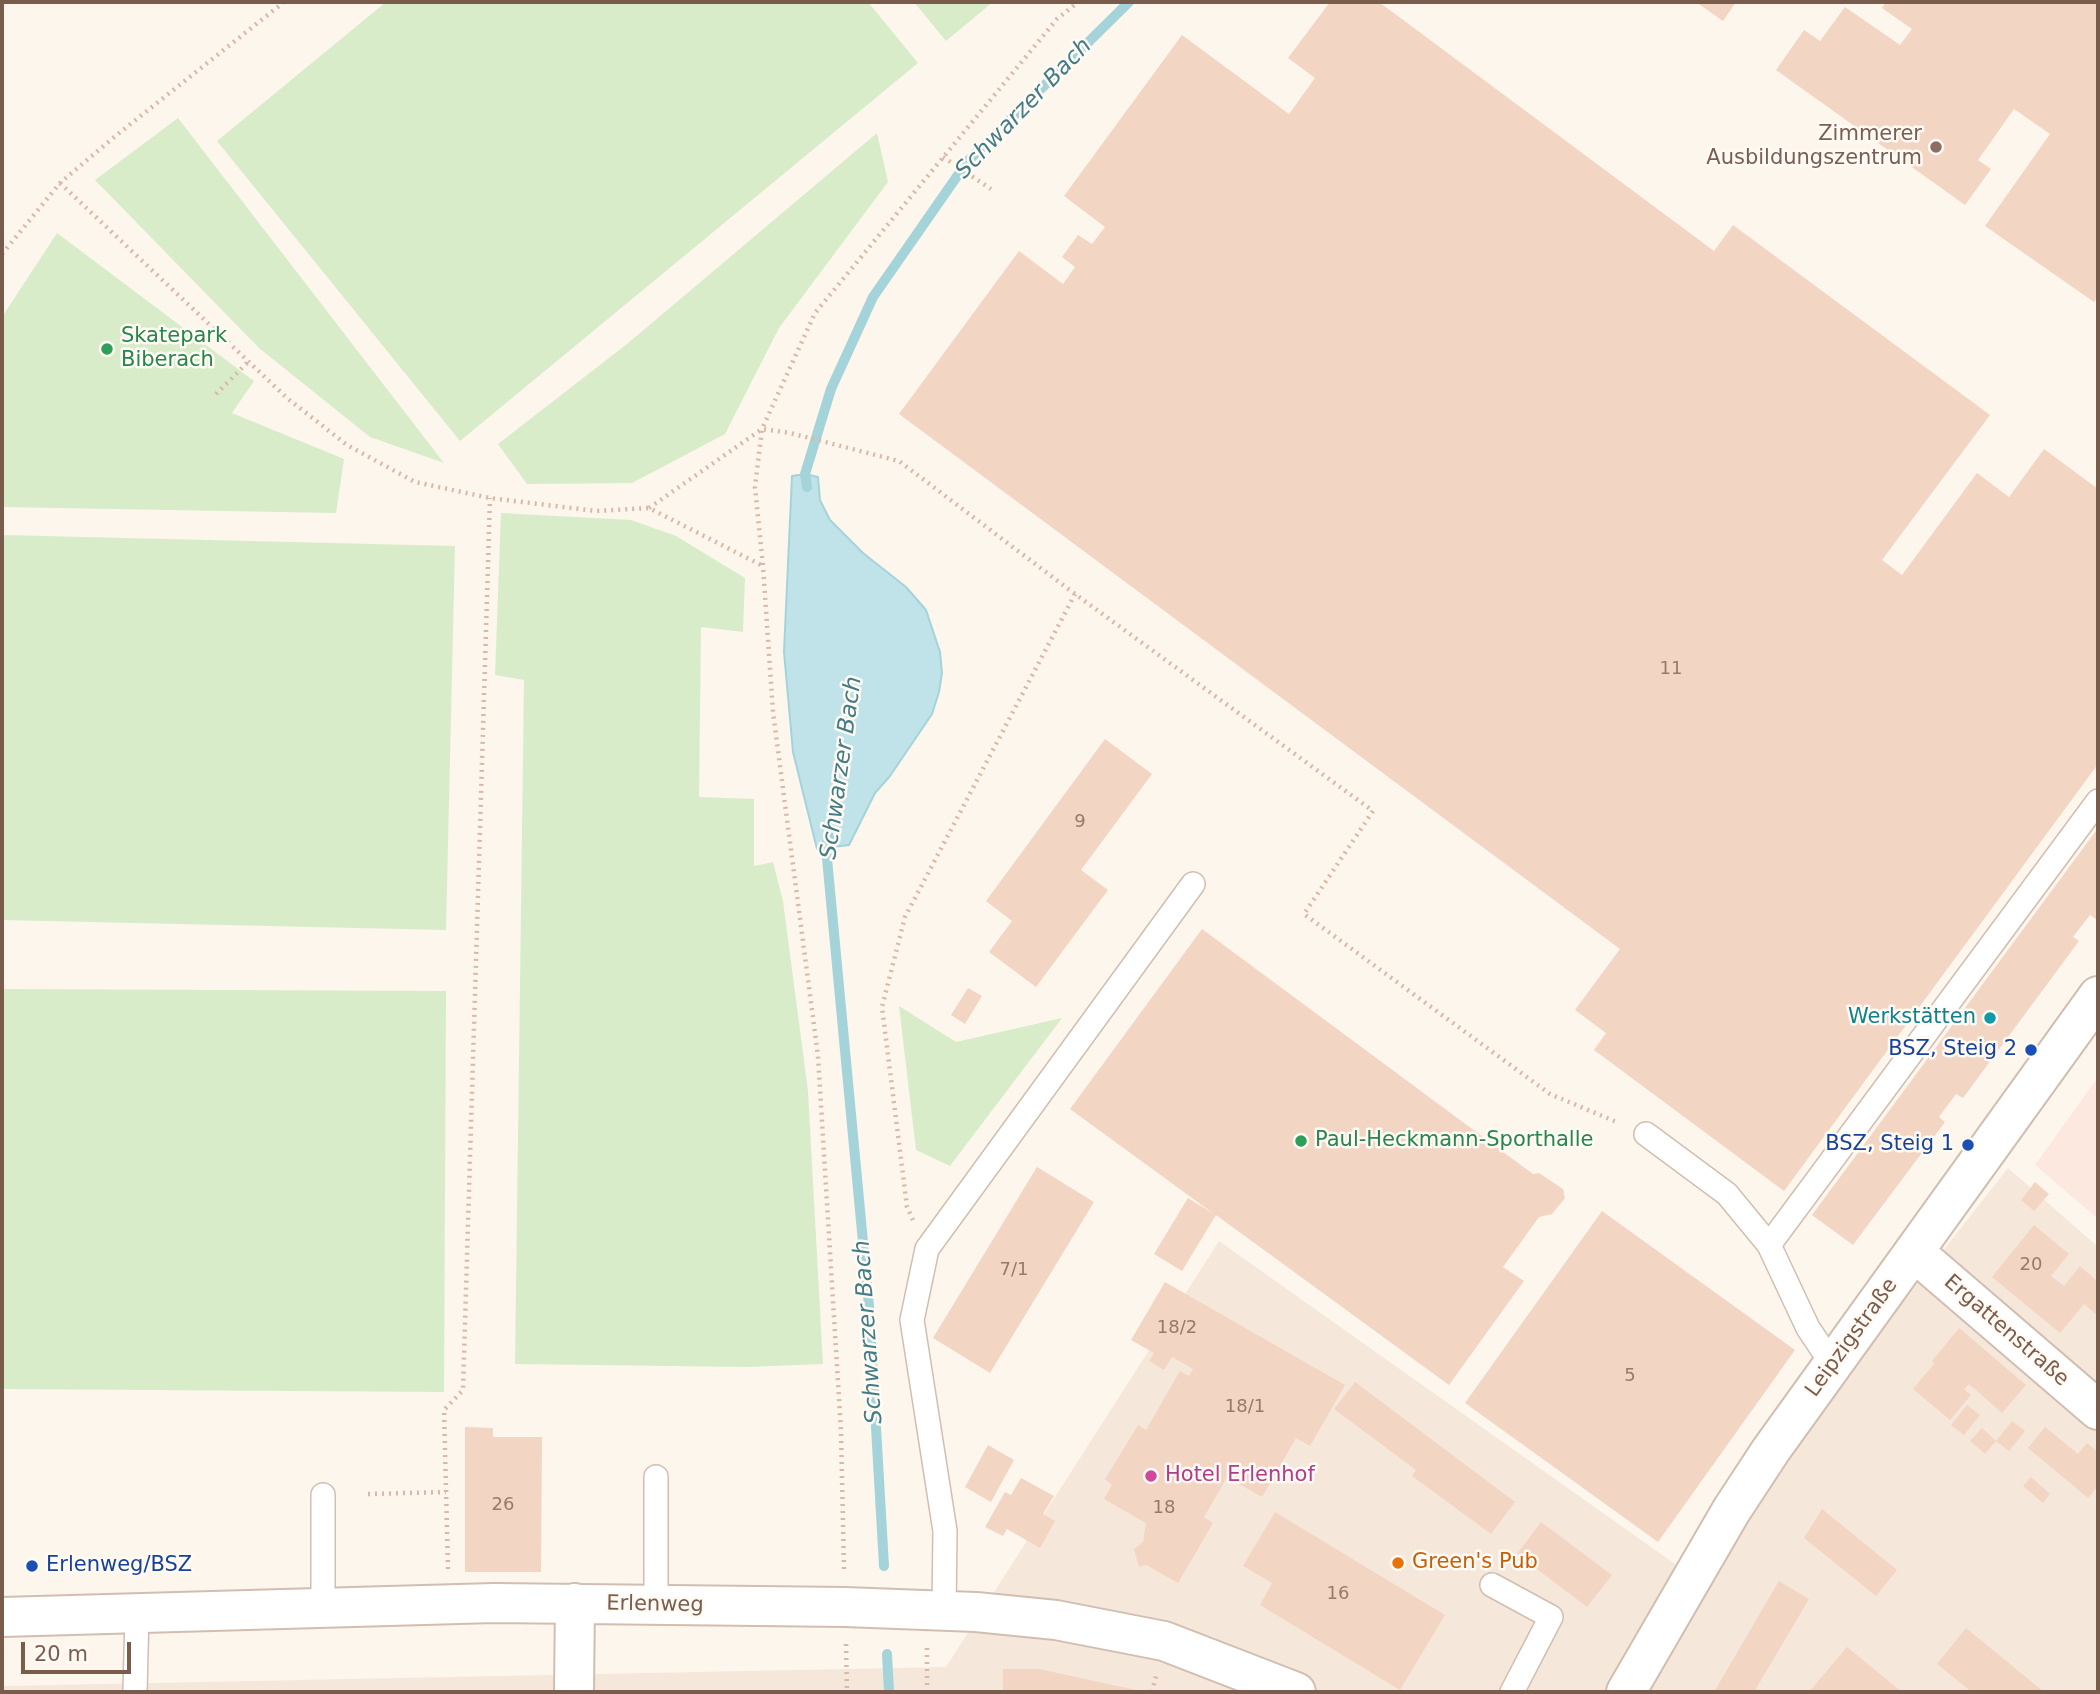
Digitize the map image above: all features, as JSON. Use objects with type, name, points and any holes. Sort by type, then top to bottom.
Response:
[{"type":"street","name":"Leipzigstraße","points":[[1626,1692],[1731,1511],[1832,1364],[2098,996]]},
{"type":"street","name":"Ergattenstraße","points":[[1914,1252],[2098,1410]]},
{"type":"street","name":"Erlenweg","points":[[2,1617],[323,1607],[575,1603],[976,1612],[1056,1620],[1164,1641],[1296,1692]]},
{"type":"street","points":[[574,1692],[575,1603]]},
{"type":"lane","points":[[1769,1245],[2098,801]]},
{"type":"lane","points":[[935,1612],[945,1531],[912,1320],[927,1249],[1193,884]]},
{"type":"lane","points":[[1646,1134],[1727,1194],[1769,1245],[1808,1328],[1832,1364]]},
{"type":"lane","points":[[656,1477],[656,1605]]},
{"type":"lane","points":[[323,1495],[323,1607]]},
{"type":"lane","points":[[1492,1585],[1551,1617],[1512,1692]]},
{"type":"lane","points":[[135,1692],[137,1614]]},
{"type":"path","points":[[2,254],[60,183],[284,2]]},
{"type":"path","points":[[847,1692],[841,1432],[818,1056],[773,712],[755,487],[762,429],[815,313],[1057,19],[1078,2]]},
{"type":"path","points":[[943,157],[991,189]]},
{"type":"path","points":[[60,183],[287,398],[347,445],[415,482],[490,498],[596,510],[649,508],[763,566]]},
{"type":"path","points":[[216,394],[249,361]]},
{"type":"path","points":[[649,508],[762,429],[790,433],[899,461],[1075,594],[1373,811],[1304,914],[1550,1094],[1646,1134]]},
{"type":"path","points":[[449,1604],[444,1410],[463,1390],[490,498]]},
{"type":"path","points":[[927,1249],[907,1208],[881,1007],[905,917],[1075,594]]},
{"type":"path","points":[[368,1493],[446,1492]]},
{"type":"path","points":[[928,1692],[935,1612]]},
{"type":"shaded area","points":[[2098,1077],[2098,1219],[2035,1165]]},
{"type":"shaded area","points":[[2008,1168],[2098,1247],[2098,1692],[2,1692],[2,1686],[946,1667],[1219,1241],[1706,1586],[1847,1373]]},
{"type":"green space","points":[[386,2],[868,2],[918,63],[460,441],[217,141]]},
{"type":"green space","points":[[914,2],[993,2],[946,41]]},
{"type":"green space","points":[[178,118],[444,463],[370,437],[259,348],[95,180]]},
{"type":"green space","points":[[877,133],[888,182],[779,328],[725,434],[632,483],[527,484],[498,444],[627,344]]},
{"type":"green space","name":"Skatepark Biberach","points":[[57,233],[254,381],[232,413],[344,459],[336,513],[2,507],[2,317]]},
{"type":"green space","points":[[501,513],[631,520],[676,536],[745,578],[743,632],[701,627],[699,797],[754,799],[754,866],[773,862],[783,901],[808,1091],[823,1364],[747,1367],[515,1364],[524,680],[495,675]]},
{"type":"green space","points":[[2,535],[455,546],[446,930],[2,920]]},
{"type":"green space","points":[[2,989],[446,991],[444,1392],[2,1389]]},
{"type":"green space","points":[[899,1006],[956,1042],[1062,1018],[950,1166],[916,1150]]},
{"type":"water","points":[[805,474],[818,477],[820,500],[830,520],[863,553],[906,587],[926,610],[940,652],[942,673],[932,714],[890,776],[875,793],[849,845],[817,849],[793,752],[784,652],[792,476]]},
{"type":"building","points":[[1330,2],[1379,2],[1714,251],[1733,225],[1990,415],[1882,560],[1902,575],[1977,473],[2009,497],[2044,449],[2098,489],[2098,764],[1784,1191],[1594,1050],[1606,1033],[1575,1010],[1620,949],[899,414],[1019,251],[1063,284],[1075,267],[1062,257],[1078,235],[1092,244],[1105,227],[1064,196],[1182,35],[1289,114],[1315,78],[1288,58]]},
{"type":"building","points":[[1696,2],[1736,2],[1723,21]]},
{"type":"building","name":"Zimmerer Ausbildungszentrum","points":[[1886,2],[2098,2],[2098,296],[2094,302],[1985,226],[2050,134],[2014,109],[1978,160],[1991,169],[1965,205],[1776,70],[1804,30],[1820,41],[1845,7],[1900,45],[1912,29],[1882,8]]},
{"type":"building","points":[[1105,739],[1152,774],[1081,870],[1108,890],[1036,987],[989,952],[1012,921],[986,901]]},
{"type":"building","name":"Werkstätten","points":[[2098,828],[2097,920],[2090,915],[2073,937],[2079,941],[1963,1098],[1956,1094],[1939,1117],[1945,1122],[1853,1245],[1812,1215]]},
{"type":"building","name":"Paul-Heckmann-Sporthalle","points":[[1202,929],[1533,1174],[1539,1173],[1563,1189],[1565,1198],[1552,1214],[1539,1217],[1503,1267],[1524,1281],[1449,1385],[1216,1215],[1182,1271],[1154,1254],[1188,1198],[1214,1214],[1070,1109]]},
{"type":"building","points":[[968,988],[982,996],[965,1024],[951,1015]]},
{"type":"building","points":[[1037,1167],[1094,1202],[990,1373],[933,1338]]},
{"type":"building","points":[[2035,1182],[2049,1194],[2034,1211],[2021,1200]]},
{"type":"building","points":[[1602,1211],[1795,1350],[1658,1542],[1465,1403]]},
{"type":"building","points":[[2034,1225],[2069,1254],[2051,1276],[2064,1286],[2080,1266],[2098,1282],[2098,1316],[2084,1304],[2060,1333],[1992,1277]]},
{"type":"building","points":[[1165,1282],[1345,1385],[1310,1446],[1296,1438],[1262,1497],[1227,1477],[1204,1517],[1213,1523],[1178,1583],[1146,1565],[1139,1567],[1134,1549],[1143,1542],[1146,1523],[1104,1499],[1112,1485],[1105,1479],[1138,1425],[1146,1430],[1180,1371],[1189,1376],[1193,1369],[1172,1357],[1164,1370],[1149,1361],[1154,1353],[1131,1340]]},
{"type":"building","points":[[1959,1328],[2026,1385],[2002,1413],[1969,1384],[1964,1389],[1971,1395],[1950,1420],[1913,1389]]},
{"type":"building","points":[[1355,1382],[1515,1502],[1491,1534],[1412,1476],[1416,1470],[1334,1409]]},
{"type":"building","points":[[1967,1405],[1980,1415],[1964,1435],[1951,1425]]},
{"type":"building","points":[[2012,1421],[2025,1431],[2009,1451],[1996,1441]]},
{"type":"building","points":[[465,1427],[493,1428],[493,1437],[542,1437],[541,1572],[465,1572]]},
{"type":"building","points":[[2045,1427],[2078,1454],[2087,1443],[2098,1452],[2098,1486],[2088,1498],[2028,1448]]},
{"type":"building","points":[[1982,1428],[1996,1441],[1985,1454],[1970,1441]]},
{"type":"building","points":[[988,1445],[1014,1460],[991,1502],[965,1487]]},
{"type":"building","points":[[2031,1477],[2050,1494],[2043,1503],[2023,1486]]},
{"type":"building","points":[[1021,1478],[1054,1496],[1043,1514],[1055,1521],[1040,1548],[1007,1529],[1003,1536],[985,1527],[1005,1492],[1011,1495]]},
{"type":"building","points":[[1822,1509],[1897,1570],[1876,1596],[1804,1538]]},
{"type":"building","points":[[1275,1512],[1445,1615],[1400,1690],[1260,1605],[1272,1583],[1243,1566]]},
{"type":"building","points":[[1541,1522],[1612,1575],[1587,1607],[1517,1554]]},
{"type":"building","points":[[1779,1581],[1809,1599],[1754,1692],[1714,1692]]},
{"type":"building","points":[[1966,1628],[2044,1692],[1972,1692],[1937,1664]]},
{"type":"building","points":[[1847,1647],[1902,1692],[1809,1692]]},
{"type":"building","points":[[1003,1669],[1039,1669],[1145,1692],[1003,1692]]},
{"type":"waterway","name":"Schwarzer Bach","points":[[807,487],[805,474],[831,389],[873,297],[967,162],[1129,2]]},
{"type":"waterway","name":"Schwarzer Bach","points":[[829,836],[826,848],[869,1306],[884,1566]]},
{"type":"waterway","name":"Schwarzer Bach","points":[[887,1654],[889,1692]]},
{"type":"place","name":"Zimmerer Ausbildungszentrum","points":[[1936,147]]},
{"type":"place","name":"Skatepark Biberach","points":[[107,349]]},
{"type":"place","name":"Werkstätten","points":[[1990,1018]]},
{"type":"place","name":"BSZ, Steig 2","points":[[2031,1050]]},
{"type":"place","name":"Paul-Heckmann-Sporthalle","points":[[1301,1141]]},
{"type":"place","name":"BSZ, Steig 1","points":[[1968,1145]]},
{"type":"place","name":"Hotel Erlenhof","points":[[1151,1476]]},
{"type":"place","name":"Green's Pub","points":[[1398,1563]]},
{"type":"place","name":"Erlenweg/BSZ","points":[[32,1566]]}]
